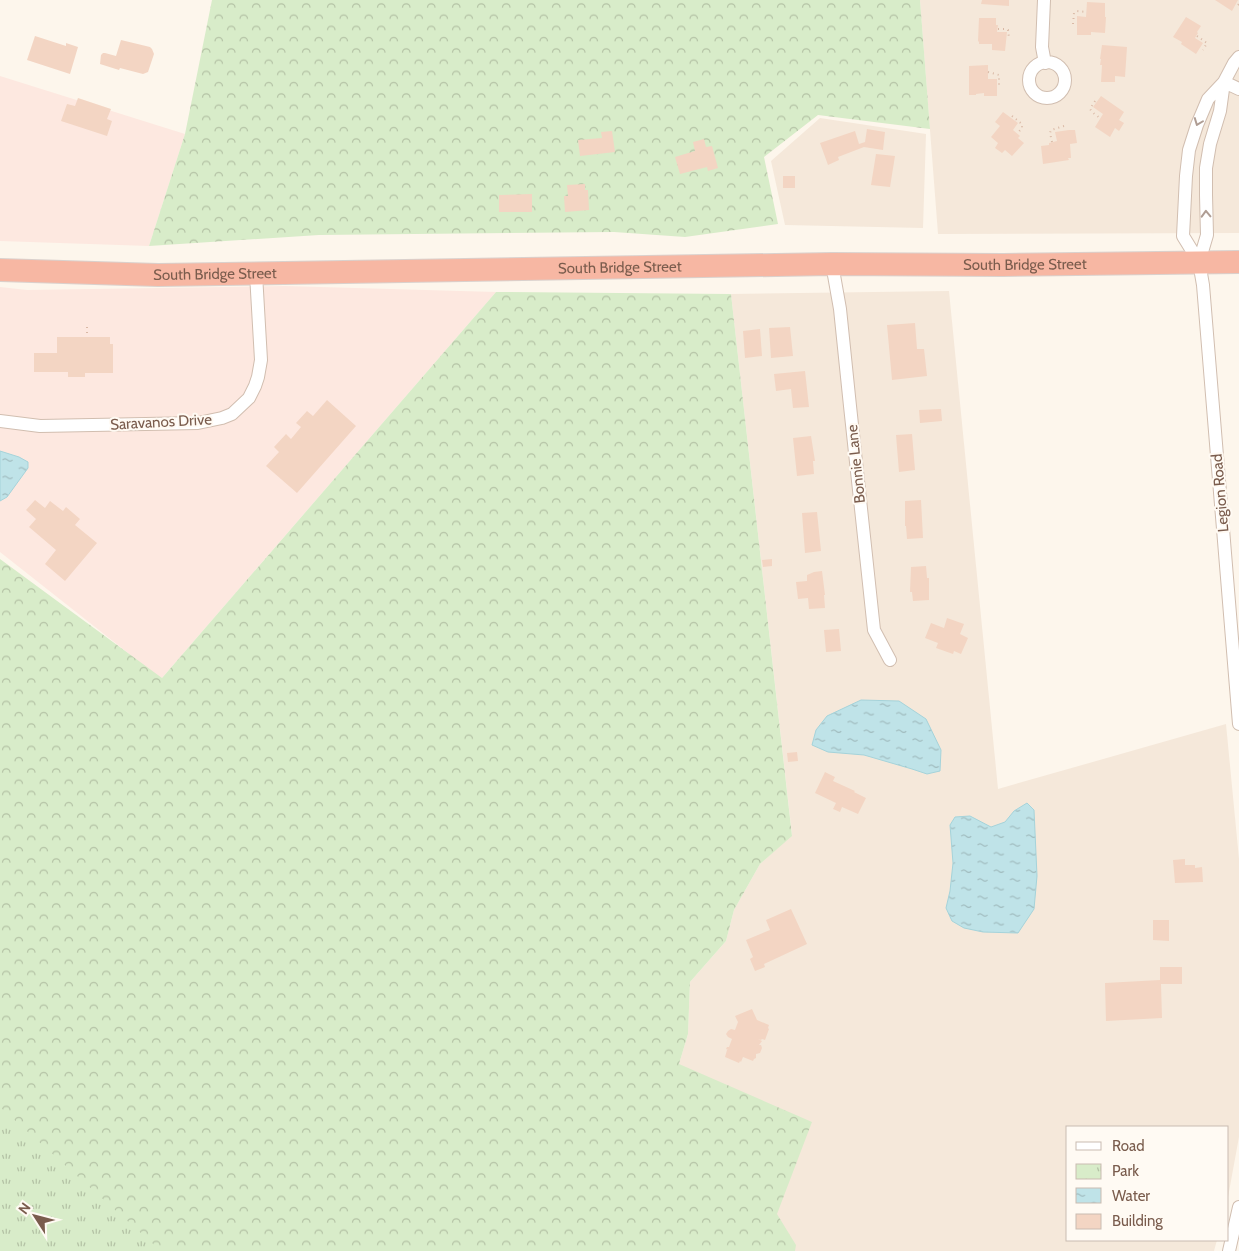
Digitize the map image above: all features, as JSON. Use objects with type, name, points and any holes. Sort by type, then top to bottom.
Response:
[{"type":"highway","name":"South Bridge Street","points":[[0,270],[149,275],[832,264],[1003,265],[1239,262]]},
{"type":"street","points":[[1044,0],[1042,47],[1045,62]]},
{"type":"street","points":[[1199,262],[1183,236],[1189,150],[1196,125],[1208,99],[1224,82],[1239,57]]},
{"type":"street","points":[[1224,82],[1239,89]]},
{"type":"street","points":[[1199,262],[1207,235],[1206,168],[1210,144],[1220,111],[1224,82]]},
{"type":"street","name":"Legion Road","points":[[1199,262],[1203,285],[1239,724]]},
{"type":"street","name":"Bonnie Lane","points":[[832,264],[840,308],[874,630],[890,660]]},
{"type":"street","name":"Saravanos Drive","points":[[0,421],[40,426],[198,423],[232,414],[249,398],[258,377],[261,360],[256,274]]},
{"type":"street","points":[[1229,1251],[1239,1207]]},
{"type":"path","points":[[1073,24],[1074,13],[1077,11],[1086,12]]},
{"type":"path","points":[[998,29],[1008,30],[1009,38]]},
{"type":"path","points":[[1197,36],[1207,42],[1203,50]]},
{"type":"path","points":[[988,72],[998,75],[999,86]]},
{"type":"path","points":[[1095,101],[1090,109],[1100,118]]},
{"type":"path","points":[[1012,116],[1022,124],[1022,128],[1017,134]]},
{"type":"path","points":[[1052,142],[1051,130],[1064,126]]},
{"type":"path","points":[[87,327],[87,337]]},
{"type":"shaded area","points":[[920,0],[1239,0],[1239,233],[938,234]]},
{"type":"shaded area","points":[[0,76],[185,134],[149,246],[0,241]]},
{"type":"shaded area","points":[[820,118],[926,134],[923,228],[785,225],[771,161]]},
{"type":"shaded area","points":[[285,286],[496,292],[161,679],[0,552],[0,287],[27,290]]},
{"type":"shaded area","points":[[949,291],[998,789],[1226,724],[1239,859],[1239,1137],[1229,1192],[1229,1126],[1066,1126],[1066,1241],[1217,1241],[1214,1251],[758,1251],[679,1064],[688,1034],[690,982],[726,941],[734,910],[760,864],[792,835],[731,294]]},
{"type":"green space","points":[[212,0],[920,0],[930,129],[818,115],[764,157],[778,224],[685,237],[614,232],[319,235],[149,246],[185,134]]},
{"type":"green space","points":[[496,292],[731,294],[792,836],[760,864],[734,910],[726,941],[690,982],[688,1034],[679,1064],[812,1122],[777,1214],[796,1245],[795,1251],[0,1251],[0,559],[162,678]]},
{"type":"green space","points":[[0,1107],[161,1251],[0,1251]]},
{"type":"water","points":[[0,451],[28,462],[28,468],[7,497],[0,501]]},
{"type":"water","points":[[861,700],[899,701],[926,719],[941,750],[940,771],[927,774],[864,755],[828,752],[812,745],[816,730],[827,716]]},
{"type":"water","points":[[1027,803],[1034,810],[1037,876],[1034,909],[1018,933],[983,932],[964,928],[952,921],[946,908],[953,863],[950,825],[955,817],[970,816],[991,827],[1005,822],[1014,811]]},
{"type":"building","points":[[982,0],[1009,0],[1009,6],[981,4]]},
{"type":"building","points":[[1215,0],[1238,0],[1232,11]]},
{"type":"building","points":[[1087,2],[1105,3],[1105,33],[1091,32],[1091,35],[1077,35],[1077,16],[1086,17]]},
{"type":"building","points":[[1186,17],[1201,26],[1195,38],[1203,43],[1196,54],[1173,37]]},
{"type":"building","points":[[979,18],[996,18],[997,32],[1007,32],[1005,51],[992,50],[992,44],[979,44]]},
{"type":"building","points":[[35,36],[66,46],[66,43],[78,47],[70,74],[27,60]]},
{"type":"building","points":[[121,40],[152,49],[154,54],[148,72],[143,74],[120,68],[119,70],[100,64],[103,53],[116,56]]},
{"type":"building","points":[[1102,45],[1127,47],[1125,77],[1115,76],[1115,82],[1101,82],[1102,65],[1100,65],[1100,59]]},
{"type":"building","points":[[988,65],[988,79],[997,79],[997,96],[984,96],[984,93],[969,95],[969,66]]},
{"type":"building","points":[[1101,96],[1124,112],[1119,120],[1124,123],[1119,131],[1115,128],[1110,137],[1095,127],[1103,114],[1093,107]]},
{"type":"building","points":[[78,98],[111,109],[107,119],[112,121],[107,136],[61,121],[67,104],[75,106]]},
{"type":"building","points":[[1003,112],[1018,123],[1013,130],[1024,143],[1012,156],[1005,150],[1002,153],[995,148],[998,143],[991,137],[1000,126],[995,122]]},
{"type":"building","points":[[867,129],[885,132],[883,150],[864,147],[838,157],[839,160],[828,165],[820,143],[855,131],[859,144],[865,142]]},
{"type":"building","points":[[1075,130],[1077,143],[1070,144],[1071,158],[1068,158],[1069,160],[1043,164],[1041,146],[1057,141],[1055,132]]},
{"type":"building","points":[[612,131],[615,152],[580,156],[578,140],[602,138],[601,132]]},
{"type":"building","points":[[704,139],[706,147],[712,146],[718,168],[708,171],[707,167],[680,174],[675,157],[695,151],[693,142]]},
{"type":"building","points":[[876,154],[895,156],[890,187],[871,185]]},
{"type":"building","points":[[783,176],[795,176],[795,188],[783,188]]},
{"type":"building","points":[[585,184],[585,190],[588,190],[589,210],[565,212],[564,196],[568,196],[567,185]]},
{"type":"building","points":[[532,194],[532,212],[499,212],[499,195]]},
{"type":"building","points":[[915,323],[917,349],[924,349],[927,376],[892,380],[887,325]]},
{"type":"building","points":[[790,327],[793,356],[771,358],[769,328]]},
{"type":"building","points":[[760,329],[762,356],[745,358],[743,331]]},
{"type":"building","points":[[57,337],[110,337],[110,344],[113,344],[113,373],[85,373],[85,377],[68,377],[68,372],[34,372],[34,353],[57,353]]},
{"type":"building","points":[[805,371],[809,407],[793,408],[791,389],[776,391],[774,374]]},
{"type":"building","points":[[327,400],[356,426],[297,493],[266,466],[279,452],[274,447],[286,434],[291,439],[301,427],[296,423],[307,411],[313,416]]},
{"type":"building","points":[[941,409],[942,421],[920,423],[919,410]]},
{"type":"building","points":[[912,434],[915,470],[899,472],[896,435]]},
{"type":"building","points":[[811,436],[815,461],[813,461],[814,474],[797,476],[793,438]]},
{"type":"building","points":[[35,500],[45,508],[50,501],[63,511],[66,507],[80,519],[75,525],[97,543],[65,581],[45,564],[56,550],[29,527],[36,519],[26,510]]},
{"type":"building","points":[[921,500],[923,538],[907,539],[905,501]]},
{"type":"building","points":[[817,512],[821,551],[805,553],[802,513]]},
{"type":"building","points":[[772,559],[772,566],[763,567],[762,560]]},
{"type":"building","points":[[926,566],[927,578],[929,578],[929,600],[913,601],[912,592],[910,592],[911,567]]},
{"type":"building","points":[[822,571],[825,608],[809,609],[808,598],[798,599],[796,582],[807,581],[807,575]]},
{"type":"building","points":[[947,618],[964,624],[960,634],[968,638],[961,654],[954,651],[953,654],[936,648],[938,643],[925,638],[931,623],[944,628]]},
{"type":"building","points":[[839,629],[841,651],[826,652],[824,630]]},
{"type":"building","points":[[797,752],[798,761],[788,762],[787,753]]},
{"type":"building","points":[[825,772],[835,777],[833,781],[866,798],[858,814],[842,807],[840,812],[833,809],[836,803],[815,793]]},
{"type":"building","points":[[1185,859],[1185,865],[1195,865],[1195,868],[1202,867],[1203,882],[1175,883],[1173,860]]},
{"type":"building","points":[[791,909],[807,944],[764,964],[765,967],[755,971],[750,959],[753,957],[746,940],[770,930],[766,920]]},
{"type":"building","points":[[1153,920],[1169,920],[1169,941],[1153,940]]},
{"type":"building","points":[[1160,967],[1182,967],[1182,984],[1161,984],[1162,1018],[1106,1021],[1105,983],[1160,980]]},
{"type":"building","points":[[752,1009],[757,1020],[769,1025],[769,1029],[765,1040],[758,1039],[762,1041],[759,1045],[762,1048],[760,1053],[756,1054],[756,1058],[753,1061],[743,1057],[739,1063],[725,1057],[728,1050],[726,1049],[729,1047],[732,1039],[726,1034],[731,1029],[735,1030],[738,1022],[735,1016]]}]
